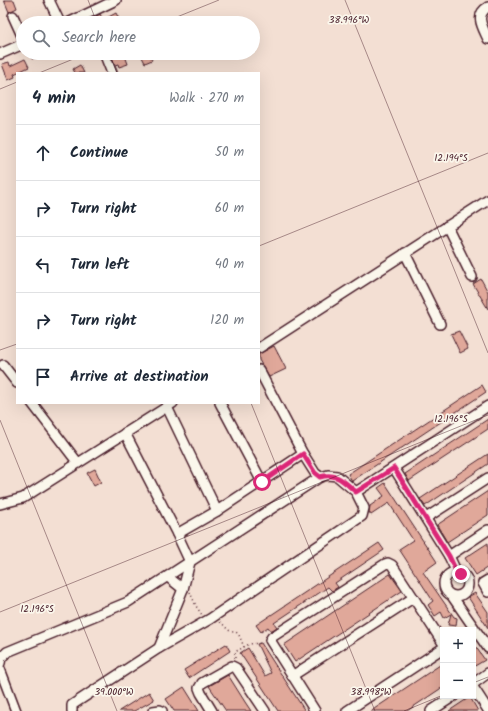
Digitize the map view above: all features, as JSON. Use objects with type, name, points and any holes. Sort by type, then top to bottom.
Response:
[{"type":"street","points":[[49,0],[57,16]]},
{"type":"street","points":[[90,16],[111,1]]},
{"type":"street","points":[[488,7],[485,8],[480,15],[480,20],[488,39]]},
{"type":"street","points":[[13,16],[16,23]]},
{"type":"street","points":[[0,54],[16,47]]},
{"type":"street","points":[[107,60],[112,72]]},
{"type":"street","points":[[260,347],[488,200]]},
{"type":"street","points":[[447,226],[472,277]]},
{"type":"street","points":[[405,253],[440,324]]},
{"type":"street","points":[[3,365],[16,382]]},
{"type":"street","points":[[260,372],[303,454],[315,473],[320,477]]},
{"type":"street","points":[[33,404],[78,463]]},
{"type":"street","points":[[221,404],[262,482]]},
{"type":"street","points":[[0,504],[23,498],[170,405],[217,511]]},
{"type":"street","points":[[356,492],[488,406]]},
{"type":"street","points":[[125,433],[190,562],[183,589],[159,648]]},
{"type":"street","points":[[177,534],[217,511],[303,454]]},
{"type":"street","points":[[394,468],[449,556],[457,573]]},
{"type":"street","points":[[0,663],[1,658],[7,652],[128,602],[320,477],[328,475],[337,476],[356,492],[364,508],[362,516],[210,619],[159,648],[72,708],[63,711]]},
{"type":"street","points":[[426,518],[488,478]]},
{"type":"street","points":[[449,556],[488,530]]},
{"type":"street","points":[[315,711],[270,640],[272,637],[387,564],[392,565],[440,638]]},
{"type":"street","points":[[452,596],[460,595],[467,587],[466,579],[461,574],[450,574],[444,584],[446,591],[452,596],[472,627]]},
{"type":"street","points":[[168,577],[183,589]]},
{"type":"street","points":[[488,580],[483,584],[488,592]]},
{"type":"street","points":[[292,676],[413,598]]},
{"type":"street","points":[[476,633],[488,648]]},
{"type":"street","points":[[348,711],[440,650]]},
{"type":"street","points":[[212,711],[199,688],[202,683],[230,666],[234,666],[236,668],[265,711]]},
{"type":"street","points":[[0,668],[16,711]]},
{"type":"street","points":[[476,683],[488,673]]},
{"type":"street","points":[[476,690],[488,710]]},
{"type":"street","points":[[431,711],[449,699]]},
{"type":"street","points":[[153,711],[162,711]]},
{"type":"path","points":[[234,666],[235,652],[248,644],[271,643]]},
{"type":"building","points":[[4,0],[14,0],[17,8],[9,12]]},
{"type":"building","points":[[116,13],[118,16],[110,16]]},
{"type":"building","points":[[26,60],[29,67],[16,72],[14,74],[15,77],[8,80],[2,64],[9,62],[10,66]]},
{"type":"building","points":[[113,60],[127,60],[128,64],[119,67],[118,64],[115,65]]},
{"type":"building","points":[[144,60],[152,60],[145,63]]},
{"type":"building","points":[[80,65],[84,72],[74,72],[73,69]]},
{"type":"building","points":[[481,279],[488,292],[488,309],[473,284]]},
{"type":"building","points":[[459,331],[468,349],[460,353],[451,334]]},
{"type":"building","points":[[274,346],[286,369],[269,377],[260,362],[260,353]]},
{"type":"building","points":[[482,385],[486,392],[352,481],[348,474]]},
{"type":"building","points":[[488,419],[488,429],[409,481],[405,474]]},
{"type":"building","points":[[488,454],[488,464],[425,506],[420,499]]},
{"type":"building","points":[[95,469],[101,482],[94,486],[87,473]]},
{"type":"building","points":[[385,483],[437,562],[423,572],[454,617],[457,618],[456,626],[448,625],[451,614],[444,618],[441,612],[435,616],[428,605],[433,601],[399,549],[413,540],[389,503],[371,515],[369,512],[370,506],[384,496],[378,488]]},
{"type":"building","points":[[488,491],[488,515],[447,542],[437,525]]},
{"type":"building","points":[[379,543],[384,550],[335,583],[338,587],[332,591],[328,587],[274,623],[277,627],[271,631],[268,627],[261,632],[256,625]]},
{"type":"building","points":[[488,543],[488,567],[476,575],[465,558]]},
{"type":"building","points":[[390,574],[402,591],[295,662],[284,645]]},
{"type":"building","points":[[475,593],[488,612],[488,628],[468,597]]},
{"type":"building","points":[[261,643],[305,711],[278,711],[240,653],[248,648],[265,676],[271,673],[257,644]]},
{"type":"building","points":[[226,644],[230,651],[189,678],[184,670]]},
{"type":"building","points":[[476,647],[485,660],[476,665]]},
{"type":"building","points":[[440,665],[440,689],[407,711],[371,711]]},
{"type":"building","points":[[228,675],[251,711],[226,711],[209,686]]},
{"type":"building","points":[[184,687],[199,711],[174,711],[166,699]]},
{"type":"building","points":[[149,692],[154,700],[134,711],[119,711]]},
{"type":"building","points":[[467,699],[471,699],[478,711],[449,711]]},
{"type":"route","points":[[262,482],[303,454],[315,473],[320,477],[328,475],[337,476],[356,492],[394,468],[449,556],[457,573],[461,574]]}]
